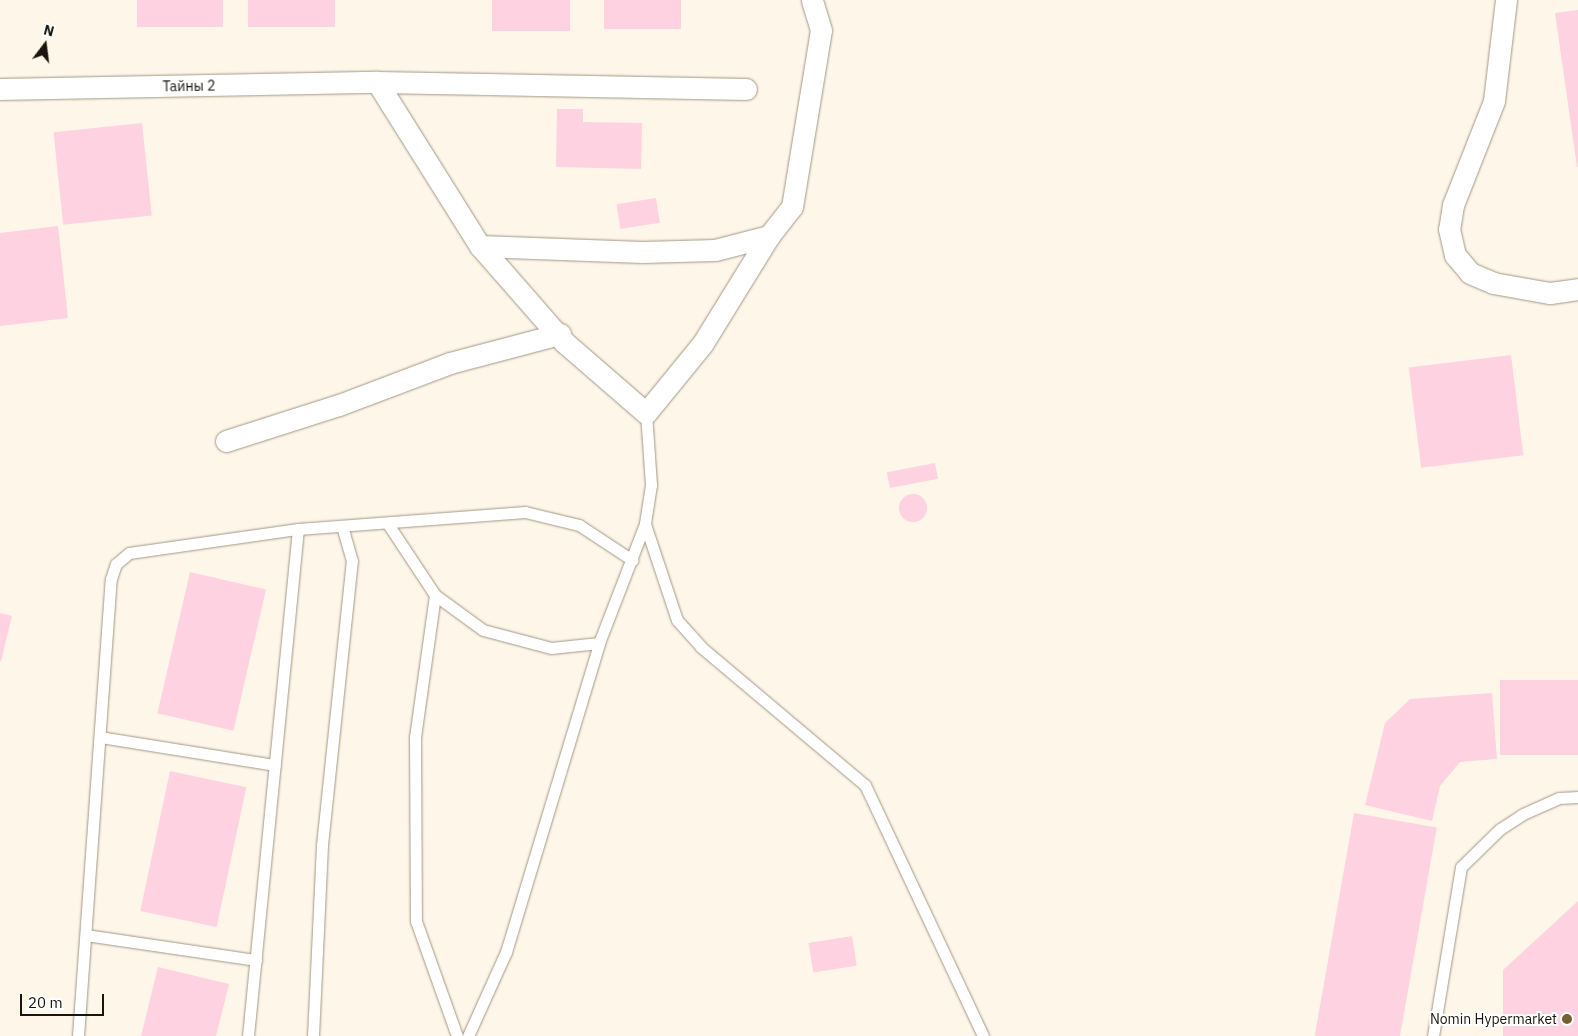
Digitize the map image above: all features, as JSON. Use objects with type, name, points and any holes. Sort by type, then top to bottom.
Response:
[{"type":"street","points":[[377,82],[480,246],[560,334],[646,413],[703,343],[769,236],[792,207],[805,138],[821,30],[812,0]]},
{"type":"street","points":[[1506,0],[1494,100],[1453,204],[1450,229],[1455,255],[1470,273],[1493,283],[1550,293],[1578,288]]},
{"type":"street","name":"Тайны 2","points":[[0,89],[377,82],[746,90]]},
{"type":"street","points":[[480,246],[642,252],[715,250],[769,236]]},
{"type":"street","points":[[226,441],[339,405],[450,363],[560,334]]},
{"type":"lane","points":[[468,1036],[506,952],[599,642],[645,524],[650,485],[646,413]]},
{"type":"lane","points":[[78,1036],[111,579],[116,564],[129,553],[298,529],[343,529],[525,512],[578,525],[632,560]]},
{"type":"lane","points":[[388,524],[435,595],[483,630],[551,648],[599,642]]},
{"type":"lane","points":[[645,524],[676,620],[701,647],[865,785],[983,1036]]},
{"type":"lane","points":[[248,1036],[298,529]]},
{"type":"lane","points":[[313,1036],[322,845],[352,561],[343,529]]},
{"type":"lane","points":[[435,595],[415,737],[416,921],[457,1036]]},
{"type":"lane","points":[[100,738],[275,765]]},
{"type":"lane","points":[[1433,1036],[1460,868],[1500,828],[1523,814],[1559,798],[1578,797]]},
{"type":"lane","points":[[86,935],[256,960]]},
{"type":"building","points":[[137,0],[223,0],[223,27],[137,27]]},
{"type":"building","points":[[248,0],[335,0],[335,27],[248,27]]},
{"type":"building","points":[[492,0],[570,0],[570,31],[492,31]]},
{"type":"building","points":[[604,0],[681,0],[681,29],[604,29]]},
{"type":"building","points":[[1578,10],[1578,167],[1577,167],[1555,13]]},
{"type":"building","points":[[557,109],[583,109],[583,122],[642,123],[641,169],[556,167]]},
{"type":"building","points":[[142,123],[152,215],[63,225],[53,132]]},
{"type":"building","points":[[656,198],[660,223],[620,229],[616,204]]},
{"type":"building","points":[[58,226],[68,318],[0,326],[0,233]]},
{"type":"building","points":[[1511,355],[1523,455],[1421,468],[1409,368]]},
{"type":"building","points":[[935,463],[938,479],[890,488],[887,472]]},
{"type":"building","points":[[913,494],[923,498],[927,508],[923,518],[913,522],[903,518],[899,508],[903,498]]},
{"type":"building","points":[[190,572],[266,590],[233,731],[157,713]]},
{"type":"building","points":[[0,613],[12,616],[1,661],[0,661]]},
{"type":"building","points":[[1500,680],[1578,680],[1578,755],[1500,755]]},
{"type":"building","points":[[1492,693],[1497,759],[1460,762],[1440,786],[1432,821],[1365,805],[1385,723],[1410,699]]},
{"type":"building","points":[[170,771],[246,787],[217,927],[140,911]]},
{"type":"building","points":[[1354,813],[1437,828],[1400,1036],[1315,1036]]},
{"type":"building","points":[[1578,901],[1578,1036],[1503,1036],[1503,970]]},
{"type":"building","points":[[852,936],[857,966],[813,973],[809,943]]},
{"type":"building","points":[[158,967],[229,984],[216,1036],[141,1036]]},
{"type":"place","name":"Nomin Hypermarket","points":[[1567,1019]]}]
